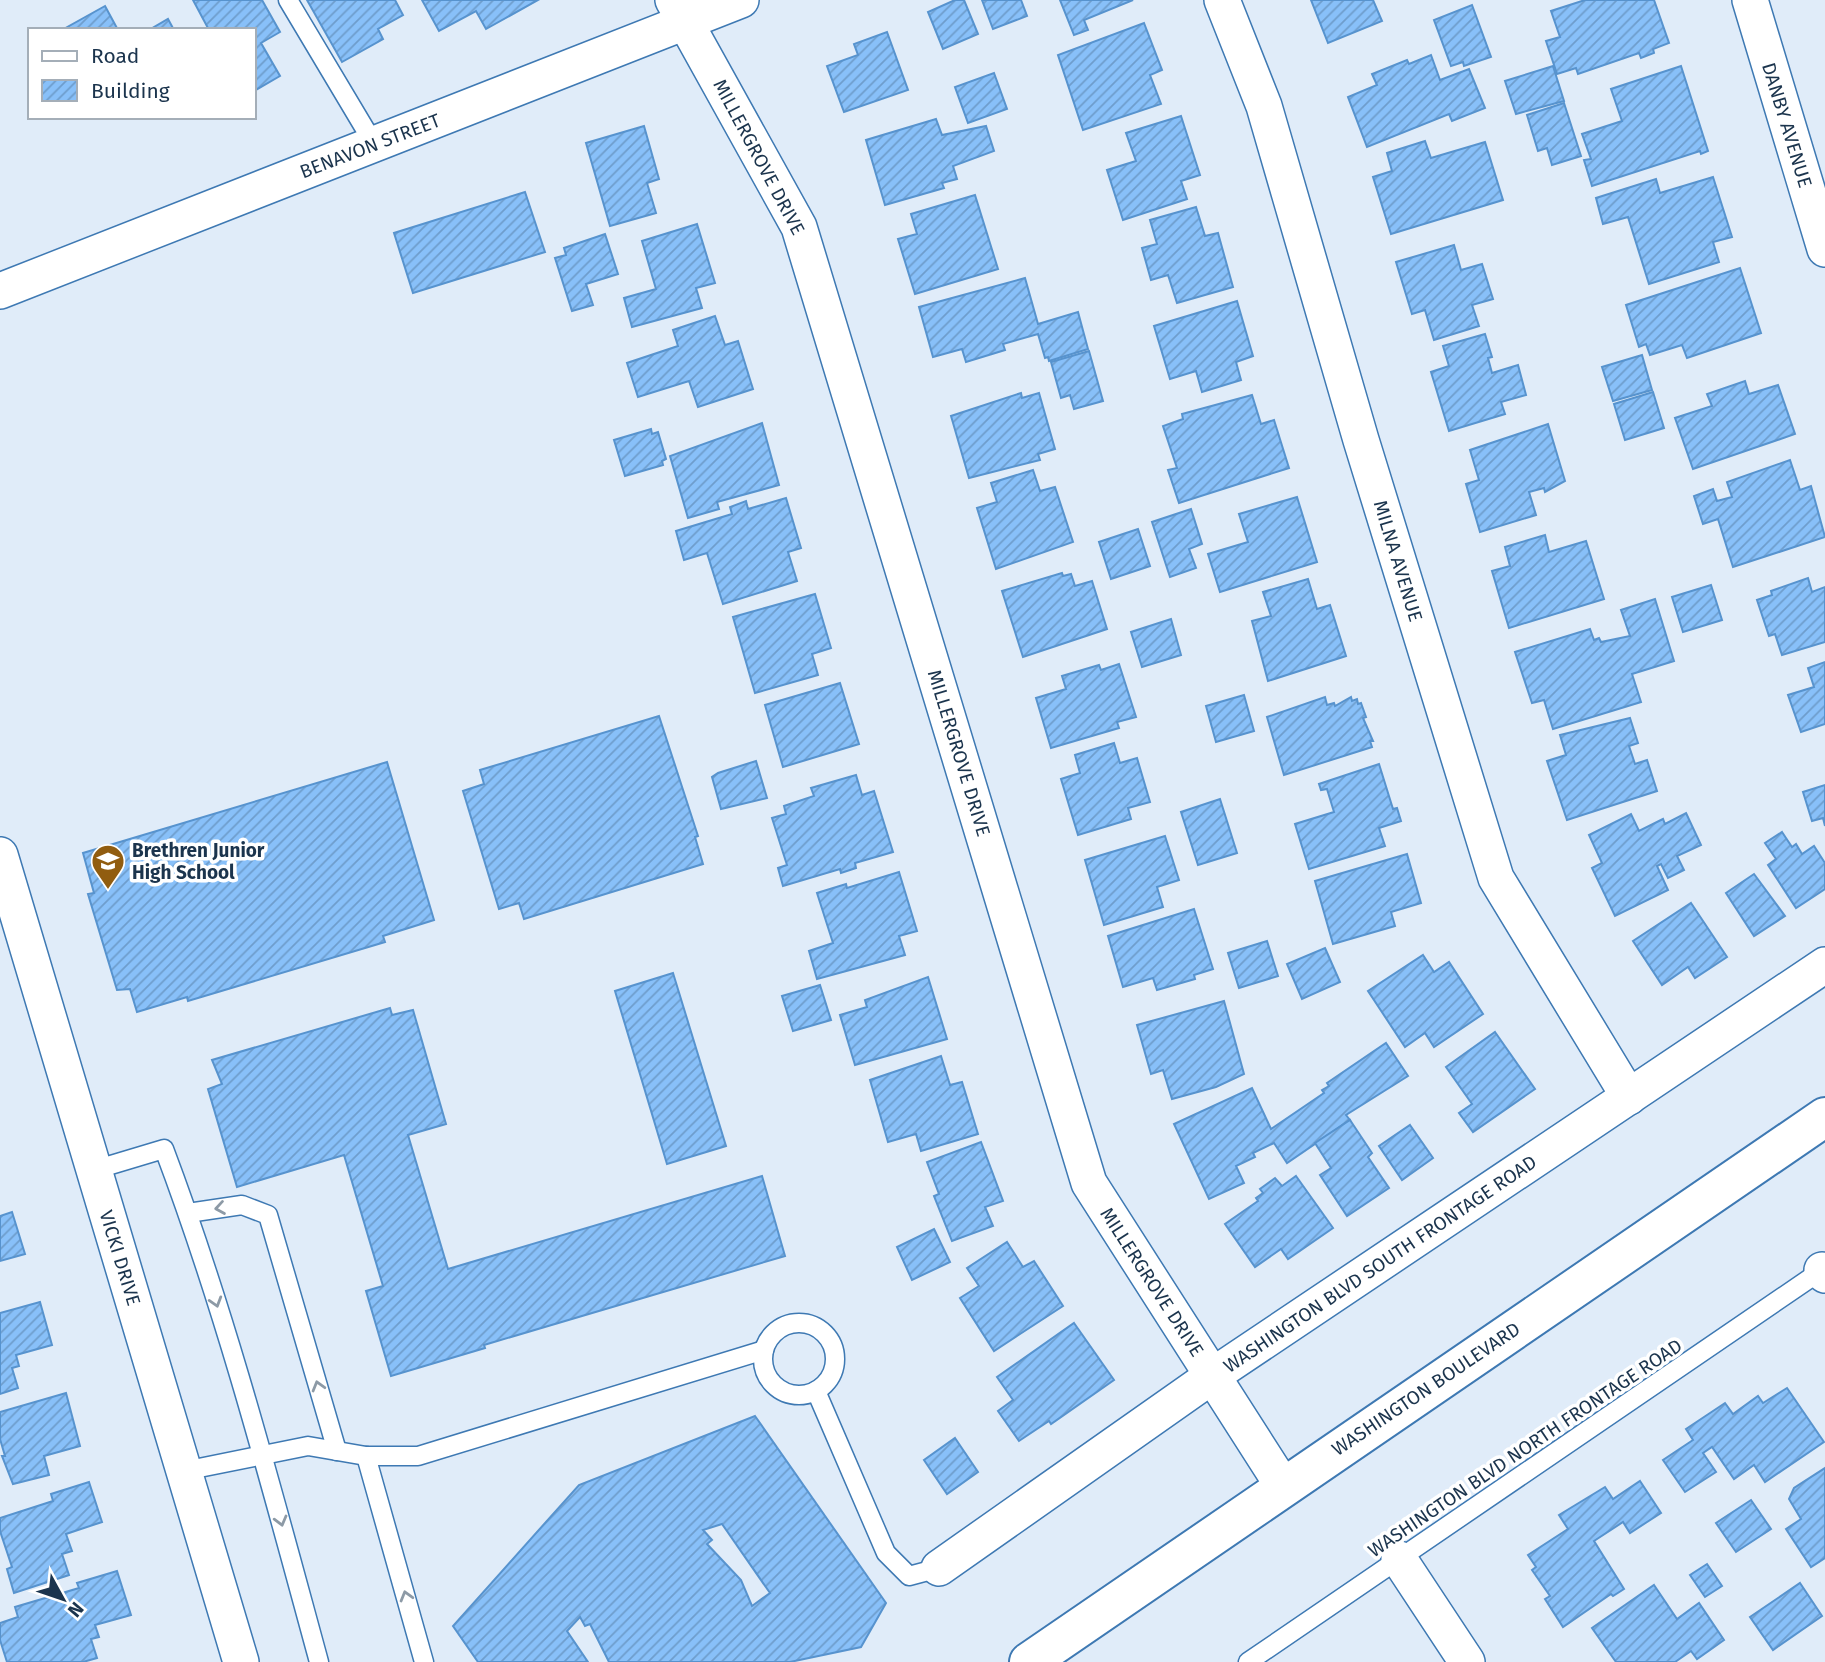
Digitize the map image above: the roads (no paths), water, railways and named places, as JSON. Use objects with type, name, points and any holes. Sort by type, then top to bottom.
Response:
[{"type":"main road","name":"WASHINGTON BOULEVARD","points":[[1029,1662],[1825,1117]]},
{"type":"street","name":"BENAVON STREET","points":[[0,291],[374,144],[679,11],[741,0]]},
{"type":"street","name":"MILNA AVENUE","points":[[1222,0],[1264,106],[1361,440],[1496,878],[1629,1097]]},
{"type":"street","name":"DANBY AVENUE","points":[[1749,0],[1816,191],[1825,249]]},
{"type":"street","name":"MILLERGROVE DRIVE","points":[[679,11],[799,227],[1089,1183],[1283,1486]]},
{"type":"street","name":"VICKI DRIVE","points":[[0,855],[241,1662]]},
{"type":"street","name":"WASHINGTON BLVD SOUTH FRONTAGE ROAD","points":[[939,1569],[1212,1376],[1825,965]]},
{"type":"street","points":[[1399,1559],[1467,1662]]},
{"type":"lane","points":[[288,0],[374,144]]},
{"type":"lane","points":[[94,1170],[164,1149],[188,1213],[262,1455],[319,1662]]},
{"type":"lane","points":[[188,1213],[242,1205],[268,1215],[337,1451]]},
{"type":"lane","name":"WASHINGTON BLVD NORTH FRONTAGE ROAD","points":[[1248,1662],[1824,1271]]},
{"type":"lane","points":[[800,1322],[822,1331],[834,1350],[835,1362],[825,1384],[816,1391],[793,1394],[782,1390],[766,1373],[764,1350],[769,1339],[788,1324],[800,1322]]},
{"type":"lane","points":[[184,1472],[308,1446],[366,1456],[418,1456],[764,1350]]},
{"type":"lane","points":[[816,1391],[886,1553],[909,1576],[939,1569]]},
{"type":"lane","points":[[366,1456],[424,1662]]},
{"type":"place","name":"Brethren Junior High School","points":[[108,891]]}]
